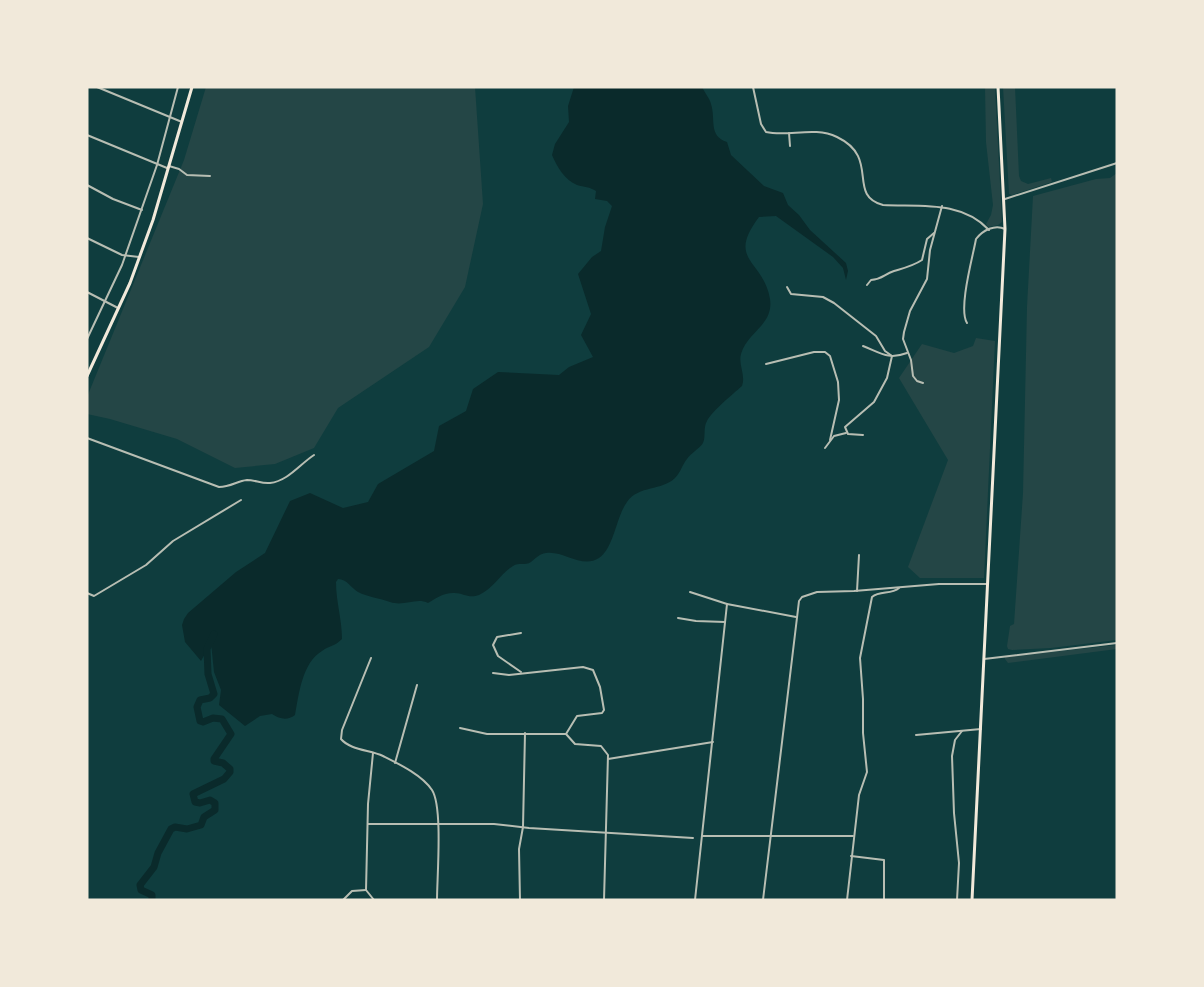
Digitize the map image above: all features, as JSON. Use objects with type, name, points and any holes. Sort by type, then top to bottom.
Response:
[{"type":"main road","points":[[87,376],[139,257],[169,167],[192,87]]},
{"type":"main road","points":[[972,900],[1005,229],[998,87]]},
{"type":"street","points":[[97,87],[182,122]]},
{"type":"street","points":[[87,339],[125,256],[142,210],[178,87]]},
{"type":"street","points":[[753,87],[764,130],[772,134],[809,132],[832,135],[854,149],[861,162],[864,190],[867,197],[874,202],[883,205],[942,206],[974,219],[989,230]]},
{"type":"street","points":[[789,133],[790,146]]},
{"type":"street","points":[[87,135],[157,165],[179,168],[187,175],[210,177]]},
{"type":"street","points":[[1005,199],[1117,163]]},
{"type":"street","points":[[87,185],[142,210]]},
{"type":"street","points":[[923,383],[915,379],[903,339],[910,311],[927,279],[930,249],[942,206]]},
{"type":"street","points":[[967,323],[964,318],[964,306],[976,238],[998,226],[1005,229]]},
{"type":"street","points":[[867,285],[871,280],[882,279],[891,272],[922,260],[927,239],[934,233]]},
{"type":"street","points":[[87,238],[125,256],[139,257]]},
{"type":"street","points":[[787,287],[791,294],[823,297],[834,303],[876,336],[885,351],[892,356]]},
{"type":"street","points":[[87,292],[118,308]]},
{"type":"street","points":[[863,346],[886,356],[896,357],[907,353]]},
{"type":"street","points":[[766,364],[822,351],[830,356],[838,382],[839,400],[830,440]]},
{"type":"street","points":[[846,433],[846,425],[874,402],[887,378],[892,356]]},
{"type":"street","points":[[825,448],[834,436],[846,433],[863,435]]},
{"type":"street","points":[[87,438],[219,487],[232,486],[245,480],[268,484],[276,482],[291,474],[314,455]]},
{"type":"street","points":[[87,593],[94,596],[139,569],[173,542],[241,500]]},
{"type":"street","points":[[857,591],[859,555]]},
{"type":"street","points":[[763,900],[799,601],[806,595],[824,591],[857,591],[939,584],[988,584]]},
{"type":"street","points":[[847,900],[859,795],[867,772],[860,658],[866,620],[873,595],[899,588]]},
{"type":"street","points":[[690,592],[727,604],[796,617]]},
{"type":"street","points":[[695,900],[727,604]]},
{"type":"street","points":[[678,618],[724,622]]},
{"type":"street","points":[[520,633],[497,637],[493,645],[498,656],[521,672]]},
{"type":"street","points":[[984,659],[1117,643]]},
{"type":"street","points":[[371,658],[340,737],[346,744],[373,752],[395,763],[417,776],[433,791],[438,824],[437,900]]},
{"type":"street","points":[[493,673],[509,675],[583,667],[592,670],[600,687],[604,710],[602,713],[577,716],[566,734]]},
{"type":"street","points":[[395,763],[417,685]]},
{"type":"street","points":[[460,728],[488,734],[566,734],[575,744],[601,746],[607,752],[603,900]]},
{"type":"street","points":[[916,735],[981,729]]},
{"type":"street","points":[[957,900],[959,863],[952,756],[955,740],[962,731]]},
{"type":"street","points":[[520,900],[519,849],[523,827],[525,733]]},
{"type":"street","points":[[608,759],[713,742]]},
{"type":"street","points":[[373,752],[366,890],[374,900]]},
{"type":"street","points":[[368,824],[494,824],[693,838]]},
{"type":"street","points":[[702,836],[853,836]]},
{"type":"street","points":[[851,856],[884,860],[884,900]]},
{"type":"street","points":[[343,900],[351,891],[366,890]]},
{"type":"shaded area","points":[[206,87],[475,87],[483,204],[465,287],[429,347],[338,408],[314,448],[275,464],[235,468],[177,439],[87,414],[87,397],[184,160]]},
{"type":"shaded area","points":[[574,87],[702,87],[710,102],[717,136],[727,142],[731,155],[764,186],[783,193],[788,205],[810,230],[846,263],[848,271],[846,280],[843,268],[833,257],[776,216],[759,217],[750,232],[746,252],[766,286],[770,308],[764,322],[744,346],[741,354],[742,386],[710,417],[705,426],[703,443],[689,457],[675,478],[664,485],[638,493],[627,502],[612,540],[599,558],[586,561],[552,553],[539,555],[529,563],[513,566],[489,589],[479,595],[449,593],[428,603],[423,601],[390,602],[362,594],[344,580],[338,579],[336,589],[342,639],[315,656],[310,663],[302,680],[295,715],[286,719],[272,714],[260,716],[245,726],[219,705],[221,690],[214,672],[211,643],[201,661],[185,642],[182,625],[188,613],[236,572],[265,553],[290,501],[310,493],[343,508],[368,502],[378,484],[434,451],[439,426],[466,411],[473,389],[498,372],[559,375],[569,367],[593,357],[581,335],[591,314],[578,274],[592,257],[601,251],[605,227],[612,206],[607,201],[595,199],[596,191],[569,180],[552,155],[555,144],[569,122],[568,106]]},
{"type":"shaded area","points":[[985,87],[995,87],[1002,222],[988,227],[986,224],[993,205],[986,142]]},
{"type":"shaded area","points":[[1003,87],[1015,87],[1021,181],[1028,184],[1051,178],[1052,182],[1012,195],[1009,194]]},
{"type":"shaded area","points":[[1117,173],[1117,640],[1012,650],[1007,646],[1010,626],[1014,624],[1023,493],[1027,307],[1033,196],[1096,179],[1110,178]]},
{"type":"shaded area","points":[[976,338],[995,341],[984,578],[920,578],[908,567],[948,460],[899,378],[922,344],[954,353],[973,346]]},
{"type":"shaded area","points":[[1117,645],[1117,649],[1008,663],[1005,659],[1005,657]]},
{"type":"waterway","points":[[152,900],[152,895],[141,890],[140,885],[154,867],[158,853],[171,829],[175,827],[187,829],[201,825],[204,817],[215,810],[215,803],[210,800],[195,802],[193,794],[224,779],[230,772],[230,769],[223,763],[214,761],[214,759],[231,734],[222,719],[213,718],[200,721],[197,707],[200,700],[210,698],[214,694],[208,674],[207,649],[214,634]]}]
